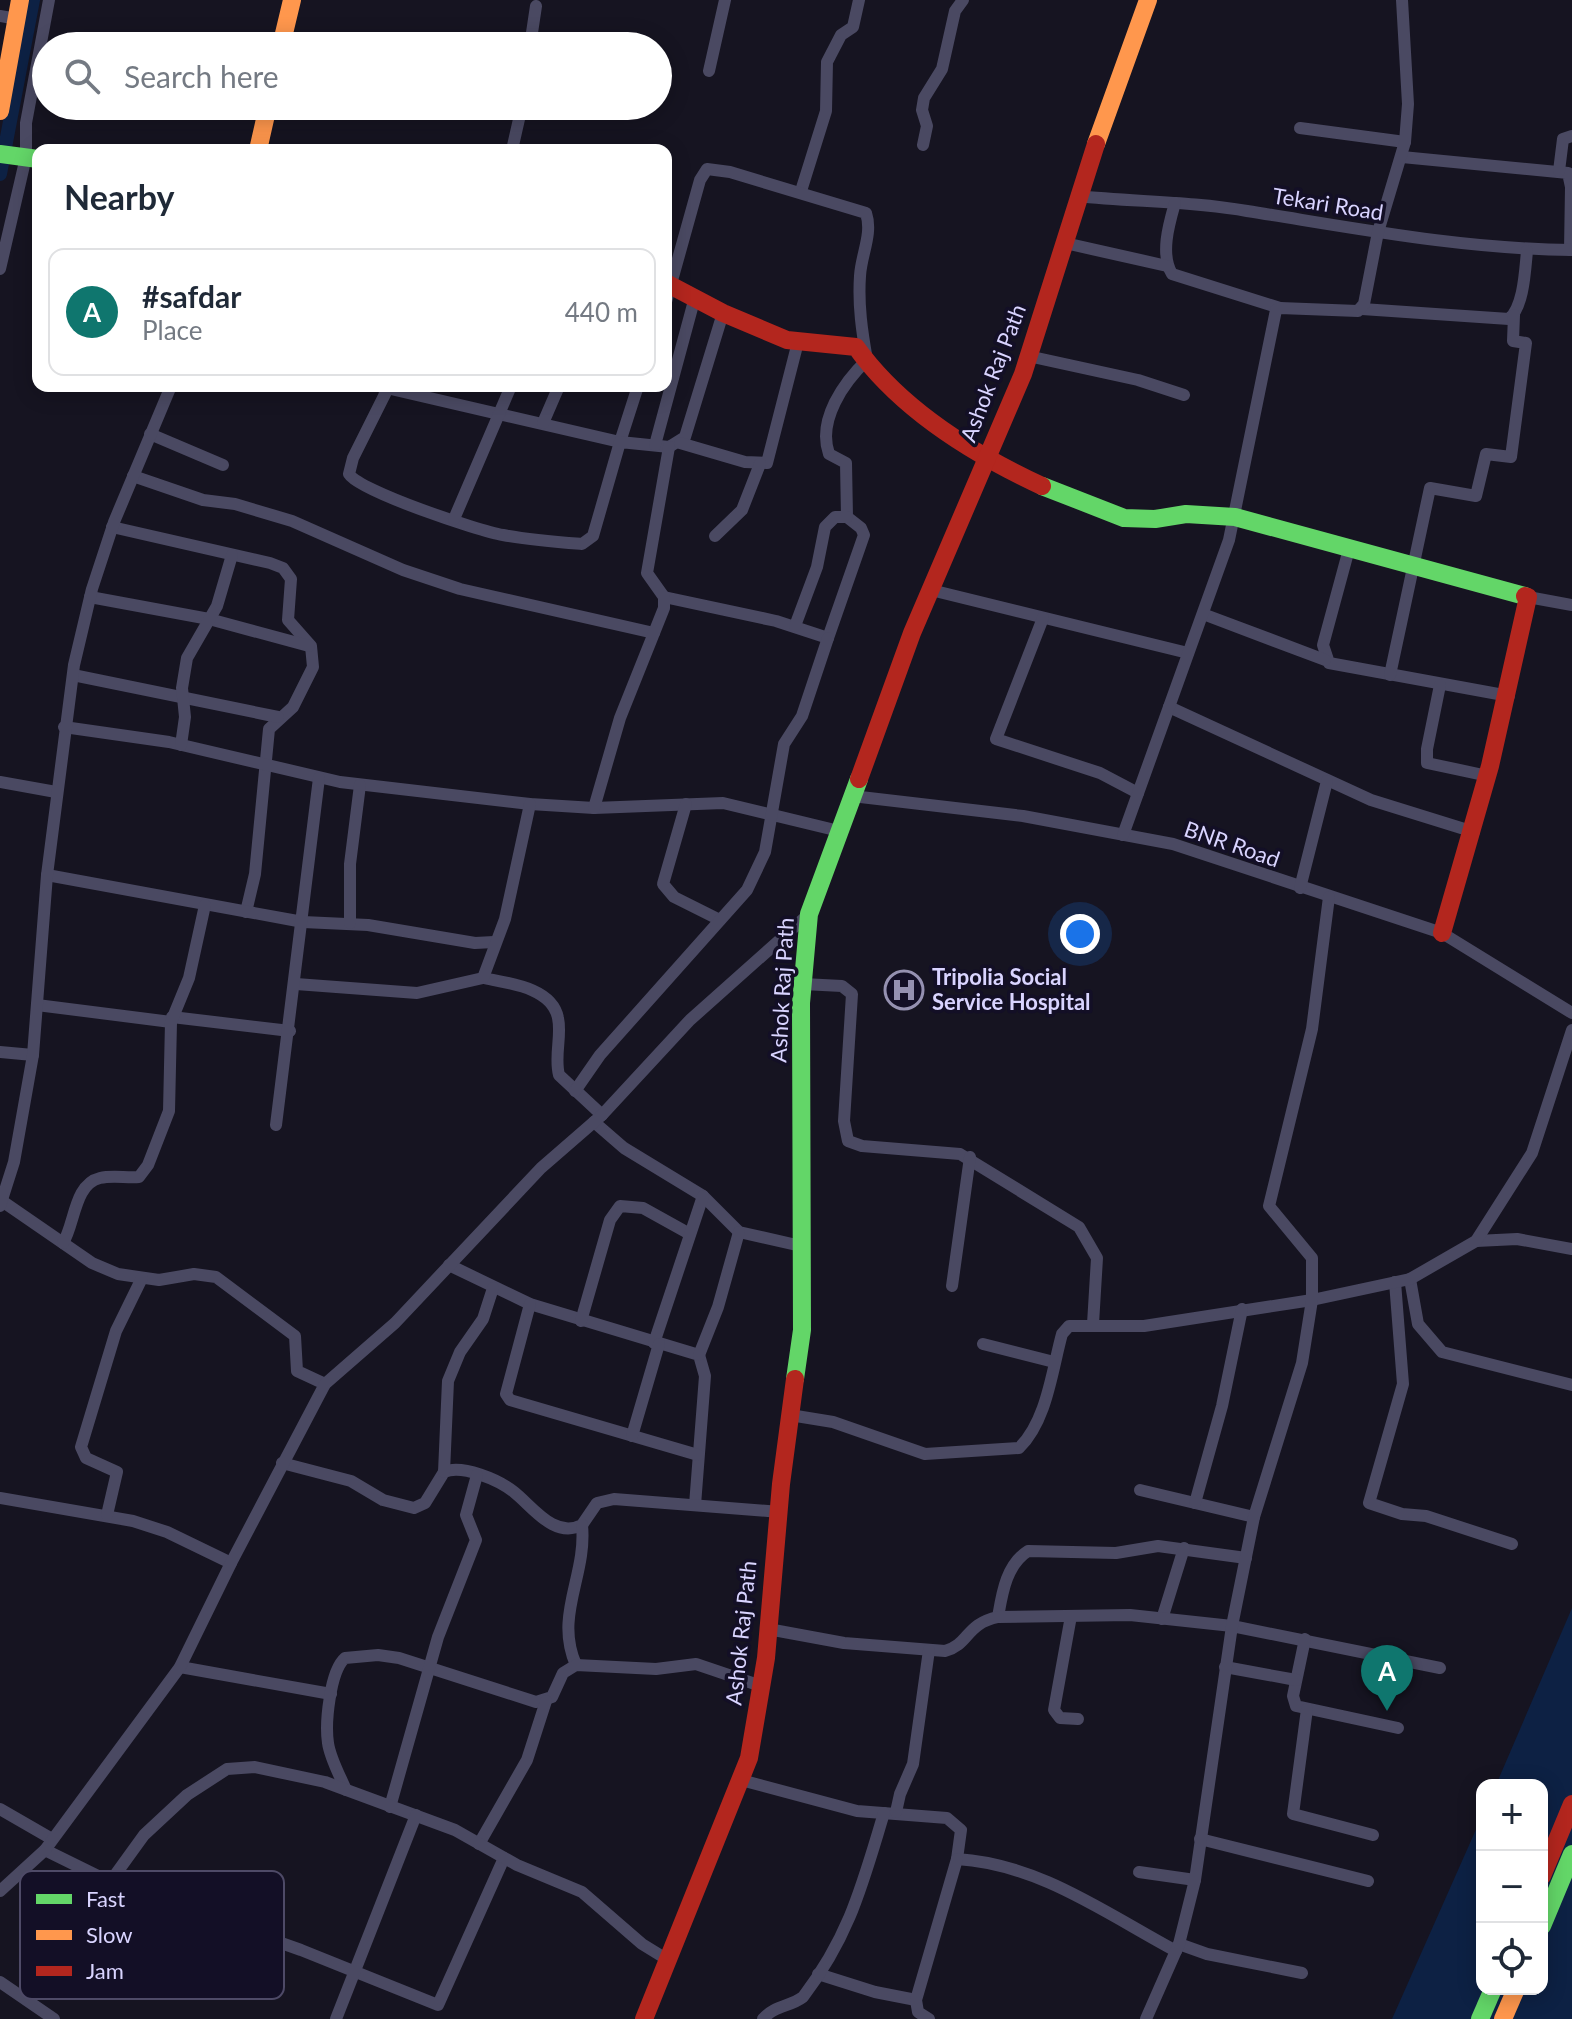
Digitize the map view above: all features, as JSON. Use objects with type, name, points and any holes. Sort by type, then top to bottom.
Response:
[{"type":"main road","points":[[0,111],[8,18],[20,0]]},
{"type":"main road","points":[[284,32],[292,0]]},
{"type":"main road","name":"Ashok Raj Path","points":[[644,2019],[749,1758],[761,1686],[802,1330],[803,984],[809,914],[931,590],[1028,356],[1077,196],[1148,0]]},
{"type":"main road","points":[[259,144],[265,120]]},
{"type":"main road","points":[[0,154],[28,157]]},
{"type":"main road","points":[[672,291],[695,297],[723,313],[798,342],[856,347],[880,381],[986,460],[1078,502],[1124,518],[1155,519],[1186,514],[1235,517],[1528,597],[1509,696],[1474,832],[1442,933]]},
{"type":"main road","points":[[1548,1862],[1572,1804]]},
{"type":"main road","points":[[1543,1923],[1572,1854]]},
{"type":"main road","points":[[1480,2019],[1490,1995]]},
{"type":"main road","points":[[1503,2019],[1513,1995]]},
{"type":"street","points":[[43,32],[49,0]]},
{"type":"street","points":[[709,71],[725,0]]},
{"type":"street","points":[[801,191],[826,111],[827,62],[841,35],[853,27],[859,0]]},
{"type":"street","points":[[923,145],[927,126],[922,110],[924,98],[942,69],[955,11],[963,0]]},
{"type":"street","points":[[1362,309],[1378,232],[1405,142],[1408,104],[1402,0]]},
{"type":"street","points":[[532,32],[536,6]]},
{"type":"street","points":[[0,269],[28,157],[26,123],[32,91]]},
{"type":"street","points":[[513,144],[519,120]]},
{"type":"street","points":[[1300,128],[1405,142]]},
{"type":"street","points":[[1559,171],[1563,139],[1572,136]]},
{"type":"street","points":[[1402,157],[1559,171],[1570,178],[1571,250]]},
{"type":"street","points":[[672,276],[700,180],[707,169],[801,191],[866,213],[869,232],[861,267],[859,305],[867,360],[836,399],[827,441],[829,454],[842,459],[848,471],[847,517]]},
{"type":"street","name":"Tekari Road","points":[[1077,196],[1175,203],[1527,251],[1571,250]]},
{"type":"street","points":[[1167,266],[1168,228],[1175,203]]},
{"type":"street","points":[[1065,243],[1167,266],[1179,279],[1230,290],[1280,308],[1362,309],[1498,320],[1514,315]]},
{"type":"street","points":[[1390,675],[1430,488],[1476,496],[1486,454],[1511,457],[1526,343],[1513,341],[1514,315],[1527,251]]},
{"type":"street","points":[[672,382],[695,297]]},
{"type":"street","points":[[1123,835],[1235,517],[1274,318],[1280,308]]},
{"type":"street","points":[[723,313],[689,425],[674,445],[647,573],[664,597],[795,626],[828,638]]},
{"type":"street","points":[[715,536],[742,510],[760,464],[770,457],[798,342]]},
{"type":"street","points":[[1028,356],[1138,380],[1184,395]]},
{"type":"street","points":[[168,392],[112,527],[90,597],[73,675],[47,875],[33,1055],[14,1162],[1,1203],[105,1270],[168,1280],[194,1274],[216,1277],[295,1336],[297,1371],[325,1384]]},
{"type":"street","points":[[379,392],[353,458],[349,474],[352,479],[385,496],[500,535],[589,542],[636,392]]},
{"type":"street","points":[[429,392],[620,442],[674,445],[760,464]]},
{"type":"street","points":[[454,519],[509,392]]},
{"type":"street","points":[[543,423],[556,392]]},
{"type":"street","points":[[655,445],[669,392]]},
{"type":"street","points":[[150,434],[223,465]]},
{"type":"street","points":[[133,476],[182,494],[235,504],[292,521],[403,570],[460,589],[654,633]]},
{"type":"street","points":[[575,1091],[600,1055],[720,920],[758,872],[768,840],[784,744],[802,716],[864,535],[861,528],[847,517],[835,517],[825,527],[817,567],[795,626]]},
{"type":"street","points":[[112,527],[270,563],[288,573],[291,589],[288,620],[311,646],[314,657],[310,677],[293,707],[278,717],[269,729],[254,881],[246,912]]},
{"type":"street","points":[[1325,660],[1323,645],[1349,549]]},
{"type":"street","points":[[181,745],[187,658],[221,596],[232,555]]},
{"type":"street","points":[[931,590],[1188,653]]},
{"type":"street","points":[[90,597],[209,619],[311,646]]},
{"type":"street","points":[[594,808],[620,718],[654,633],[664,597]]},
{"type":"street","points":[[1528,597],[1572,605]]},
{"type":"street","points":[[1203,614],[1335,666],[1509,696]]},
{"type":"street","points":[[1043,618],[996,739],[1100,773],[1138,793]]},
{"type":"street","points":[[73,675],[278,717]]},
{"type":"street","points":[[1440,685],[1427,763],[1488,776]]},
{"type":"street","points":[[1169,707],[1371,800],[1474,832]]},
{"type":"street","points":[[64,727],[181,745],[360,785],[594,808],[723,803],[839,831]]},
{"type":"street","points":[[276,1125],[296,984],[319,778]]},
{"type":"street","points":[[1300,888],[1327,781]]},
{"type":"street","points":[[0,782],[56,792]]},
{"type":"street","points":[[350,923],[350,864],[360,785]]},
{"type":"street","name":"BNR Road","points":[[852,796],[1023,816],[1173,844],[1442,933],[1572,1013]]},
{"type":"street","points":[[483,978],[511,894],[530,804]]},
{"type":"street","points":[[686,804],[663,884],[674,897],[720,920]]},
{"type":"street","points":[[47,875],[303,922],[350,923],[475,943],[494,942]]},
{"type":"street","points":[[1146,2019],[1177,1947],[1195,1880],[1225,1667],[1254,1517],[1302,1363],[1312,1300],[1312,1258],[1269,1206],[1312,1029],[1329,897]]},
{"type":"street","points":[[63,1243],[72,1227],[80,1195],[89,1184],[99,1178],[139,1177],[148,1165],[171,1102],[171,1019],[189,978],[205,905]]},
{"type":"street","points":[[22,1871],[45,1850],[180,1667],[325,1384],[395,1323],[541,1168],[598,1119],[690,1020],[745,967],[809,914]]},
{"type":"street","points":[[296,984],[417,993],[483,978],[534,991],[549,1002],[558,1017],[559,1075],[624,1148],[703,1196],[739,1232],[801,1246]]},
{"type":"street","points":[[803,984],[842,986],[852,994],[844,1121],[848,1141],[862,1146],[945,1151],[970,1157],[1079,1227],[1097,1258],[1093,1324]]},
{"type":"street","points":[[37,1005],[290,1031]]},
{"type":"street","points":[[1476,1241],[1532,1153],[1572,1030]]},
{"type":"street","points":[[0,1052],[33,1055]]},
{"type":"street","points":[[952,1286],[970,1157]]},
{"type":"street","points":[[632,1436],[688,1233],[703,1196]]},
{"type":"street","points":[[581,1321],[608,1228],[620,1206],[643,1208],[688,1233]]},
{"type":"street","points":[[695,1505],[705,1376],[699,1355],[718,1307],[739,1232]]},
{"type":"street","points":[[790,1415],[833,1422],[925,1454],[1019,1448],[1029,1438],[1062,1334],[1069,1326],[1144,1326],[1312,1300],[1410,1279],[1476,1241],[1517,1239],[1572,1249]]},
{"type":"street","points":[[449,1265],[530,1304],[699,1355]]},
{"type":"street","points":[[107,1515],[117,1472],[86,1458],[81,1447],[116,1331],[142,1278]]},
{"type":"street","points":[[1410,1279],[1418,1324],[1442,1352],[1572,1385]]},
{"type":"street","points":[[1395,1282],[1403,1384],[1369,1503],[1402,1514],[1426,1516],[1512,1544]]},
{"type":"street","points":[[282,1463],[351,1481],[383,1500],[414,1508],[425,1503],[444,1472],[448,1381],[460,1352],[483,1319],[493,1288]]},
{"type":"street","points":[[530,1304],[511,1366],[506,1394],[510,1400],[698,1455]]},
{"type":"street","points":[[1195,1503],[1222,1406],[1242,1309]]},
{"type":"street","points":[[983,1344],[1054,1362]]},
{"type":"street","points":[[444,1472],[462,1470],[477,1475],[514,1492],[530,1510],[559,1526],[575,1529],[582,1525],[597,1503],[604,1501],[780,1512]]},
{"type":"street","points":[[390,1807],[432,1668],[438,1637],[476,1540],[466,1515],[477,1475]]},
{"type":"street","points":[[1140,1490],[1254,1517]]},
{"type":"street","points":[[0,1498],[107,1515],[167,1532],[231,1563]]},
{"type":"street","points":[[576,1665],[568,1645],[566,1623],[576,1580],[582,1525]]},
{"type":"street","points":[[998,1617],[1009,1574],[1017,1558],[1028,1551],[1116,1553],[1158,1546],[1246,1558]]},
{"type":"street","points":[[1162,1619],[1184,1548]]},
{"type":"street","points":[[1071,1616],[1054,1710],[1060,1718],[1078,1719]]},
{"type":"street","points":[[768,1629],[844,1643],[929,1650],[955,1648],[971,1627],[998,1617],[1162,1619],[1232,1626],[1440,1668]]},
{"type":"street","points":[[1305,1639],[1293,1703],[1307,1709],[1398,1728]]},
{"type":"street","points":[[763,2019],[776,2007],[803,1997],[852,1917],[890,1812],[913,1764],[929,1650]]},
{"type":"street","points":[[346,1790],[328,1745],[331,1694],[338,1668],[345,1658],[378,1655],[432,1668],[527,1700],[546,1701],[552,1697],[563,1673],[576,1665],[656,1669],[696,1664],[761,1686]]},
{"type":"street","points":[[180,1667],[331,1694]]},
{"type":"street","points":[[1225,1667],[1296,1680]]},
{"type":"street","points":[[479,1844],[527,1760],[546,1701]]},
{"type":"street","points":[[1307,1709],[1293,1814],[1373,1835]]},
{"type":"street","points":[[118,1871],[153,1826],[187,1795],[227,1769],[243,1766],[289,1772],[416,1815],[582,1892],[642,1944],[668,1960]]},
{"type":"street","points":[[741,1780],[836,1807],[932,1815],[954,1821],[961,1830],[957,1859],[916,2004],[907,2019]]},
{"type":"street","points":[[0,1809],[52,1839]]},
{"type":"street","points":[[336,2019],[416,1815]]},
{"type":"street","points":[[1200,1839],[1368,1881]]},
{"type":"street","points":[[45,1850],[88,1871]]},
{"type":"street","points":[[432,2019],[504,1858]]},
{"type":"street","points":[[957,1859],[1002,1864],[1051,1881],[1177,1947],[1302,1973]]},
{"type":"street","points":[[1139,1872],[1195,1880]]},
{"type":"street","points":[[0,1891],[20,1873]]},
{"type":"street","points":[[284,1946],[438,2005]]},
{"type":"street","points":[[818,1974],[916,2004],[929,2019]]},
{"type":"street","points":[[0,1982],[20,1996]]},
{"type":"street","points":[[25,1999],[54,2019]]},
{"type":"water","points":[[1572,1608],[1572,2019],[1392,2019],[1476,1830],[1476,1995],[1548,1995],[1548,1779],[1499,1779]]},
{"type":"waterway","points":[[0,174],[33,0]]},
{"type":"traffic: fast","points":[[0,154],[32,158]]},
{"type":"traffic: fast","points":[[1042,486],[1124,518],[1155,519],[1186,514],[1235,517],[1525,596]]},
{"type":"traffic: fast","points":[[795,1379],[802,1330],[801,1003],[809,914],[859,779]]},
{"type":"traffic: fast","points":[[1543,1923],[1572,1854]]},
{"type":"traffic: fast","points":[[1480,2019],[1490,1995]]},
{"type":"traffic: slow","points":[[0,111],[20,0]]},
{"type":"traffic: slow","points":[[284,32],[292,0]]},
{"type":"traffic: slow","points":[[1096,144],[1148,0]]},
{"type":"traffic: slow","points":[[259,144],[265,120]]},
{"type":"traffic: slow","points":[[1503,2019],[1513,1995]]},
{"type":"traffic: jam","points":[[859,779],[912,633],[1023,374],[1096,144]]},
{"type":"traffic: jam","points":[[672,286],[723,313],[787,340],[856,347],[894,391],[940,428],[990,460],[1042,486]]},
{"type":"traffic: jam","points":[[1442,933],[1490,766],[1528,597],[1525,596]]},
{"type":"traffic: jam","points":[[644,2019],[749,1758],[766,1658],[781,1484],[795,1379]]},
{"type":"traffic: jam","points":[[1548,1862],[1572,1804]]},
{"type":"place","name":"Tripolia Social Service Hospital","points":[[904,990]]},
{"type":"place","name":"#safdar","points":[[1387,1711]]}]
